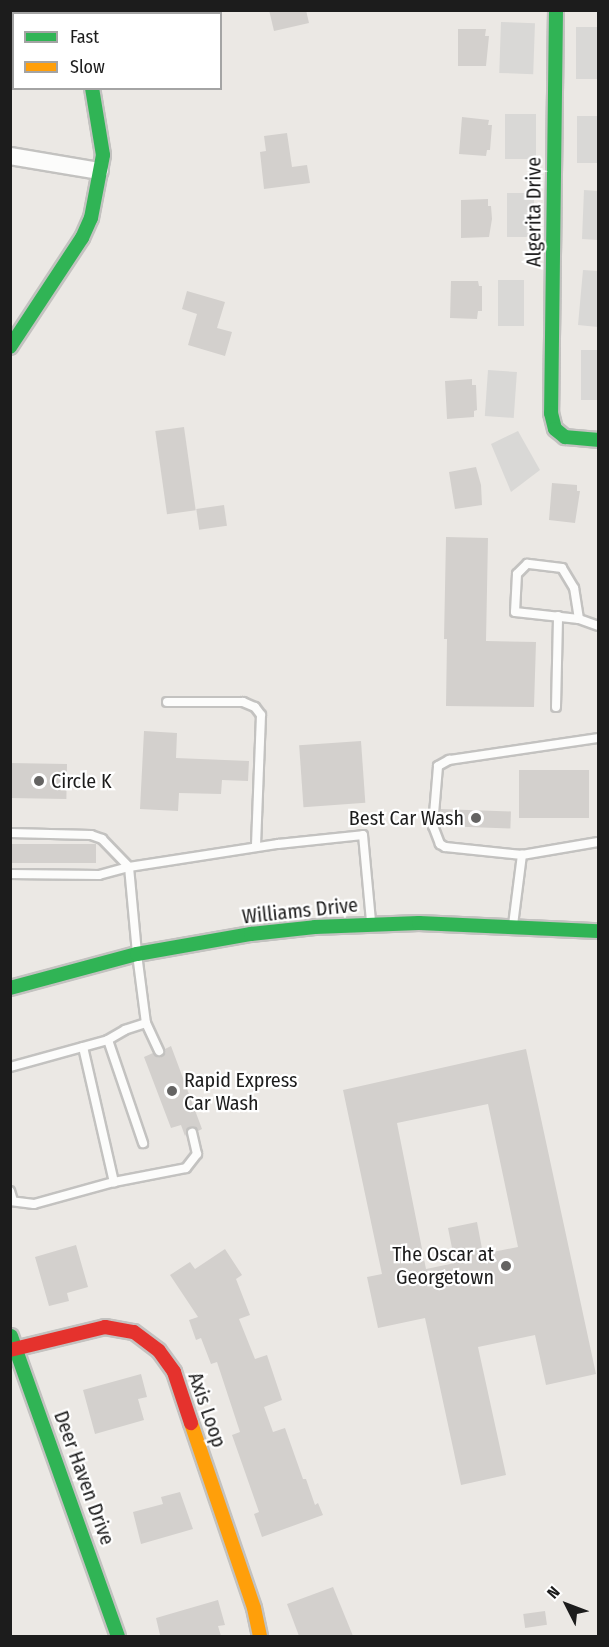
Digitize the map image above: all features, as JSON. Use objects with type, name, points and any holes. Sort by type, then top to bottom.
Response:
[{"type":"street","name":"Algerita Drive","points":[[556,10],[550,413],[555,429],[565,437],[598,440]]},
{"type":"street","points":[[10,347],[82,238],[96,197],[103,155],[92,90]]},
{"type":"street","points":[[10,156],[100,171]]},
{"type":"street","name":"Williams Drive","points":[[10,988],[137,954],[251,934],[371,923],[598,930]]},
{"type":"street","name":"Axis Loop","points":[[13,1349],[105,1327],[134,1332],[159,1351],[174,1372],[256,1614],[260,1636]]},
{"type":"street","name":"Deer Haven Drive","points":[[10,1334],[13,1349],[94,1564],[118,1636]]},
{"type":"lane","points":[[579,619],[574,588],[562,568],[527,564],[517,574],[515,612],[579,619],[598,626]]},
{"type":"lane","points":[[556,707],[558,616]]},
{"type":"lane","points":[[167,702],[243,702],[255,707],[261,715],[256,847]]},
{"type":"lane","points":[[598,738],[449,760],[438,766],[433,826],[440,843],[445,847],[522,855],[598,842]]},
{"type":"lane","points":[[10,833],[91,835],[102,839],[129,867],[146,1023],[159,1051]]},
{"type":"lane","points":[[10,874],[99,875],[129,867],[256,847],[363,836],[371,923]]},
{"type":"lane","points":[[513,926],[522,855]]},
{"type":"lane","points":[[10,1067],[108,1040],[125,1030],[146,1023]]},
{"type":"lane","points":[[108,1040],[143,1143]]},
{"type":"lane","points":[[82,1047],[114,1182]]},
{"type":"lane","points":[[10,1191],[12,1201],[34,1203],[114,1182],[186,1168],[197,1154],[192,1133]]},
{"type":"shaded area","points":[[501,22],[535,23],[533,74],[499,73]]},
{"type":"shaded area","points":[[576,27],[598,27],[598,79],[576,79]]},
{"type":"shaded area","points":[[505,114],[536,114],[536,159],[505,159]]},
{"type":"shaded area","points":[[577,116],[598,116],[598,163],[577,163]]},
{"type":"shaded area","points":[[584,190],[598,191],[598,240],[582,239]]},
{"type":"shaded area","points":[[507,193],[534,193],[534,237],[507,237]]},
{"type":"shaded area","points":[[583,270],[598,271],[598,327],[578,325]]},
{"type":"shaded area","points":[[498,280],[524,280],[524,326],[498,326]]},
{"type":"shaded area","points":[[581,350],[598,350],[598,400],[581,400]]},
{"type":"shaded area","points":[[488,370],[517,372],[514,418],[485,416]]},
{"type":"shaded area","points":[[518,431],[540,470],[511,492],[491,444]]},
{"type":"building","points":[[269,10],[306,10],[309,23],[274,31]]},
{"type":"building","points":[[458,29],[486,29],[485,36],[489,36],[486,66],[458,66]]},
{"type":"building","points":[[462,117],[489,120],[488,125],[492,125],[490,150],[487,150],[486,156],[459,154]]},
{"type":"building","points":[[287,133],[292,167],[307,165],[310,183],[264,189],[260,152],[266,151],[264,136]]},
{"type":"building","points":[[488,199],[492,219],[489,237],[461,238],[461,200]]},
{"type":"building","points":[[451,281],[478,281],[479,286],[482,286],[482,311],[478,311],[477,319],[450,318]]},
{"type":"building","points":[[187,291],[225,302],[217,328],[232,332],[225,356],[188,345],[197,314],[182,309]]},
{"type":"building","points":[[472,379],[472,385],[476,385],[477,410],[474,411],[474,417],[447,419],[445,381]]},
{"type":"building","points":[[184,427],[196,510],[167,514],[155,431]]},
{"type":"building","points":[[476,467],[481,485],[482,505],[455,509],[449,472]]},
{"type":"building","points":[[552,483],[577,485],[577,491],[580,491],[575,523],[549,520]]},
{"type":"building","points":[[224,505],[227,526],[199,530],[196,509]]},
{"type":"building","points":[[446,537],[488,538],[486,641],[536,642],[534,707],[446,706],[447,639],[444,639]]},
{"type":"building","points":[[144,731],[177,733],[176,758],[249,761],[248,781],[222,780],[221,794],[179,793],[178,811],[140,809]]},
{"type":"building","points":[[361,741],[365,803],[303,807],[299,745]]},
{"type":"building","name":"Circle K","points":[[10,763],[67,764],[66,799],[10,798]]},
{"type":"building","points":[[519,770],[589,770],[589,818],[519,818]]},
{"type":"building","name":"Best Car Wash","points":[[441,809],[511,811],[510,828],[440,826]]},
{"type":"building","name":"Circle K","points":[[10,844],[96,844],[96,863],[10,863]]},
{"type":"building","name":"Rapid Express Car Wash","points":[[171,1046],[202,1129],[198,1131],[190,1127],[185,1136],[181,1125],[171,1128],[144,1057],[153,1053],[161,1057],[165,1049]]},
{"type":"building","name":"The Oscar at Georgetown","points":[[526,1049],[596,1374],[546,1385],[535,1335],[478,1347],[506,1475],[461,1485],[425,1318],[378,1328],[367,1277],[382,1274],[343,1090]],"holes":[[[488,1104],[518,1247],[483,1254],[477,1222],[448,1228],[455,1263],[426,1269],[397,1123]]]},
{"type":"building","points":[[76,1245],[88,1287],[67,1293],[69,1301],[49,1306],[35,1257]]},
{"type":"building","points":[[225,1249],[242,1275],[236,1279],[250,1315],[239,1319],[255,1359],[267,1355],[282,1400],[264,1407],[273,1432],[285,1428],[303,1479],[306,1479],[315,1505],[318,1503],[323,1515],[262,1537],[254,1514],[259,1512],[232,1435],[240,1432],[217,1362],[211,1364],[201,1338],[196,1340],[189,1320],[198,1317],[170,1275],[190,1262],[195,1269]]},
{"type":"building","points":[[141,1374],[147,1397],[138,1399],[144,1420],[95,1434],[83,1390]]},
{"type":"building","points":[[180,1492],[193,1529],[141,1544],[133,1512],[163,1504],[161,1497]]},
{"type":"building","points":[[333,1587],[353,1636],[299,1636],[287,1604]]},
{"type":"building","points":[[218,1600],[225,1625],[218,1626],[221,1636],[160,1635],[156,1618]]},
{"type":"building","points":[[545,1611],[547,1625],[525,1628],[523,1614]]},
{"type":"traffic: fast","points":[[556,10],[551,413],[555,429],[565,437],[598,440]]},
{"type":"traffic: fast","points":[[10,347],[82,238],[91,218],[103,155],[92,90]]},
{"type":"traffic: fast","points":[[10,988],[137,954],[251,934],[315,927],[419,923],[598,931]]},
{"type":"traffic: fast","points":[[11,1336],[118,1636]]},
{"type":"traffic: slow","points":[[191,1423],[254,1608],[260,1636]]},
{"type":"traffic: jam","points":[[10,1350],[105,1327],[134,1332],[159,1351],[174,1372],[191,1423]]},
{"type":"place","name":"Circle K","points":[[39,781]]},
{"type":"place","name":"Best Car Wash","points":[[476,818]]},
{"type":"place","name":"Rapid Express Car Wash","points":[[172,1091]]},
{"type":"place","name":"The Oscar at Georgetown","points":[[506,1266]]}]
